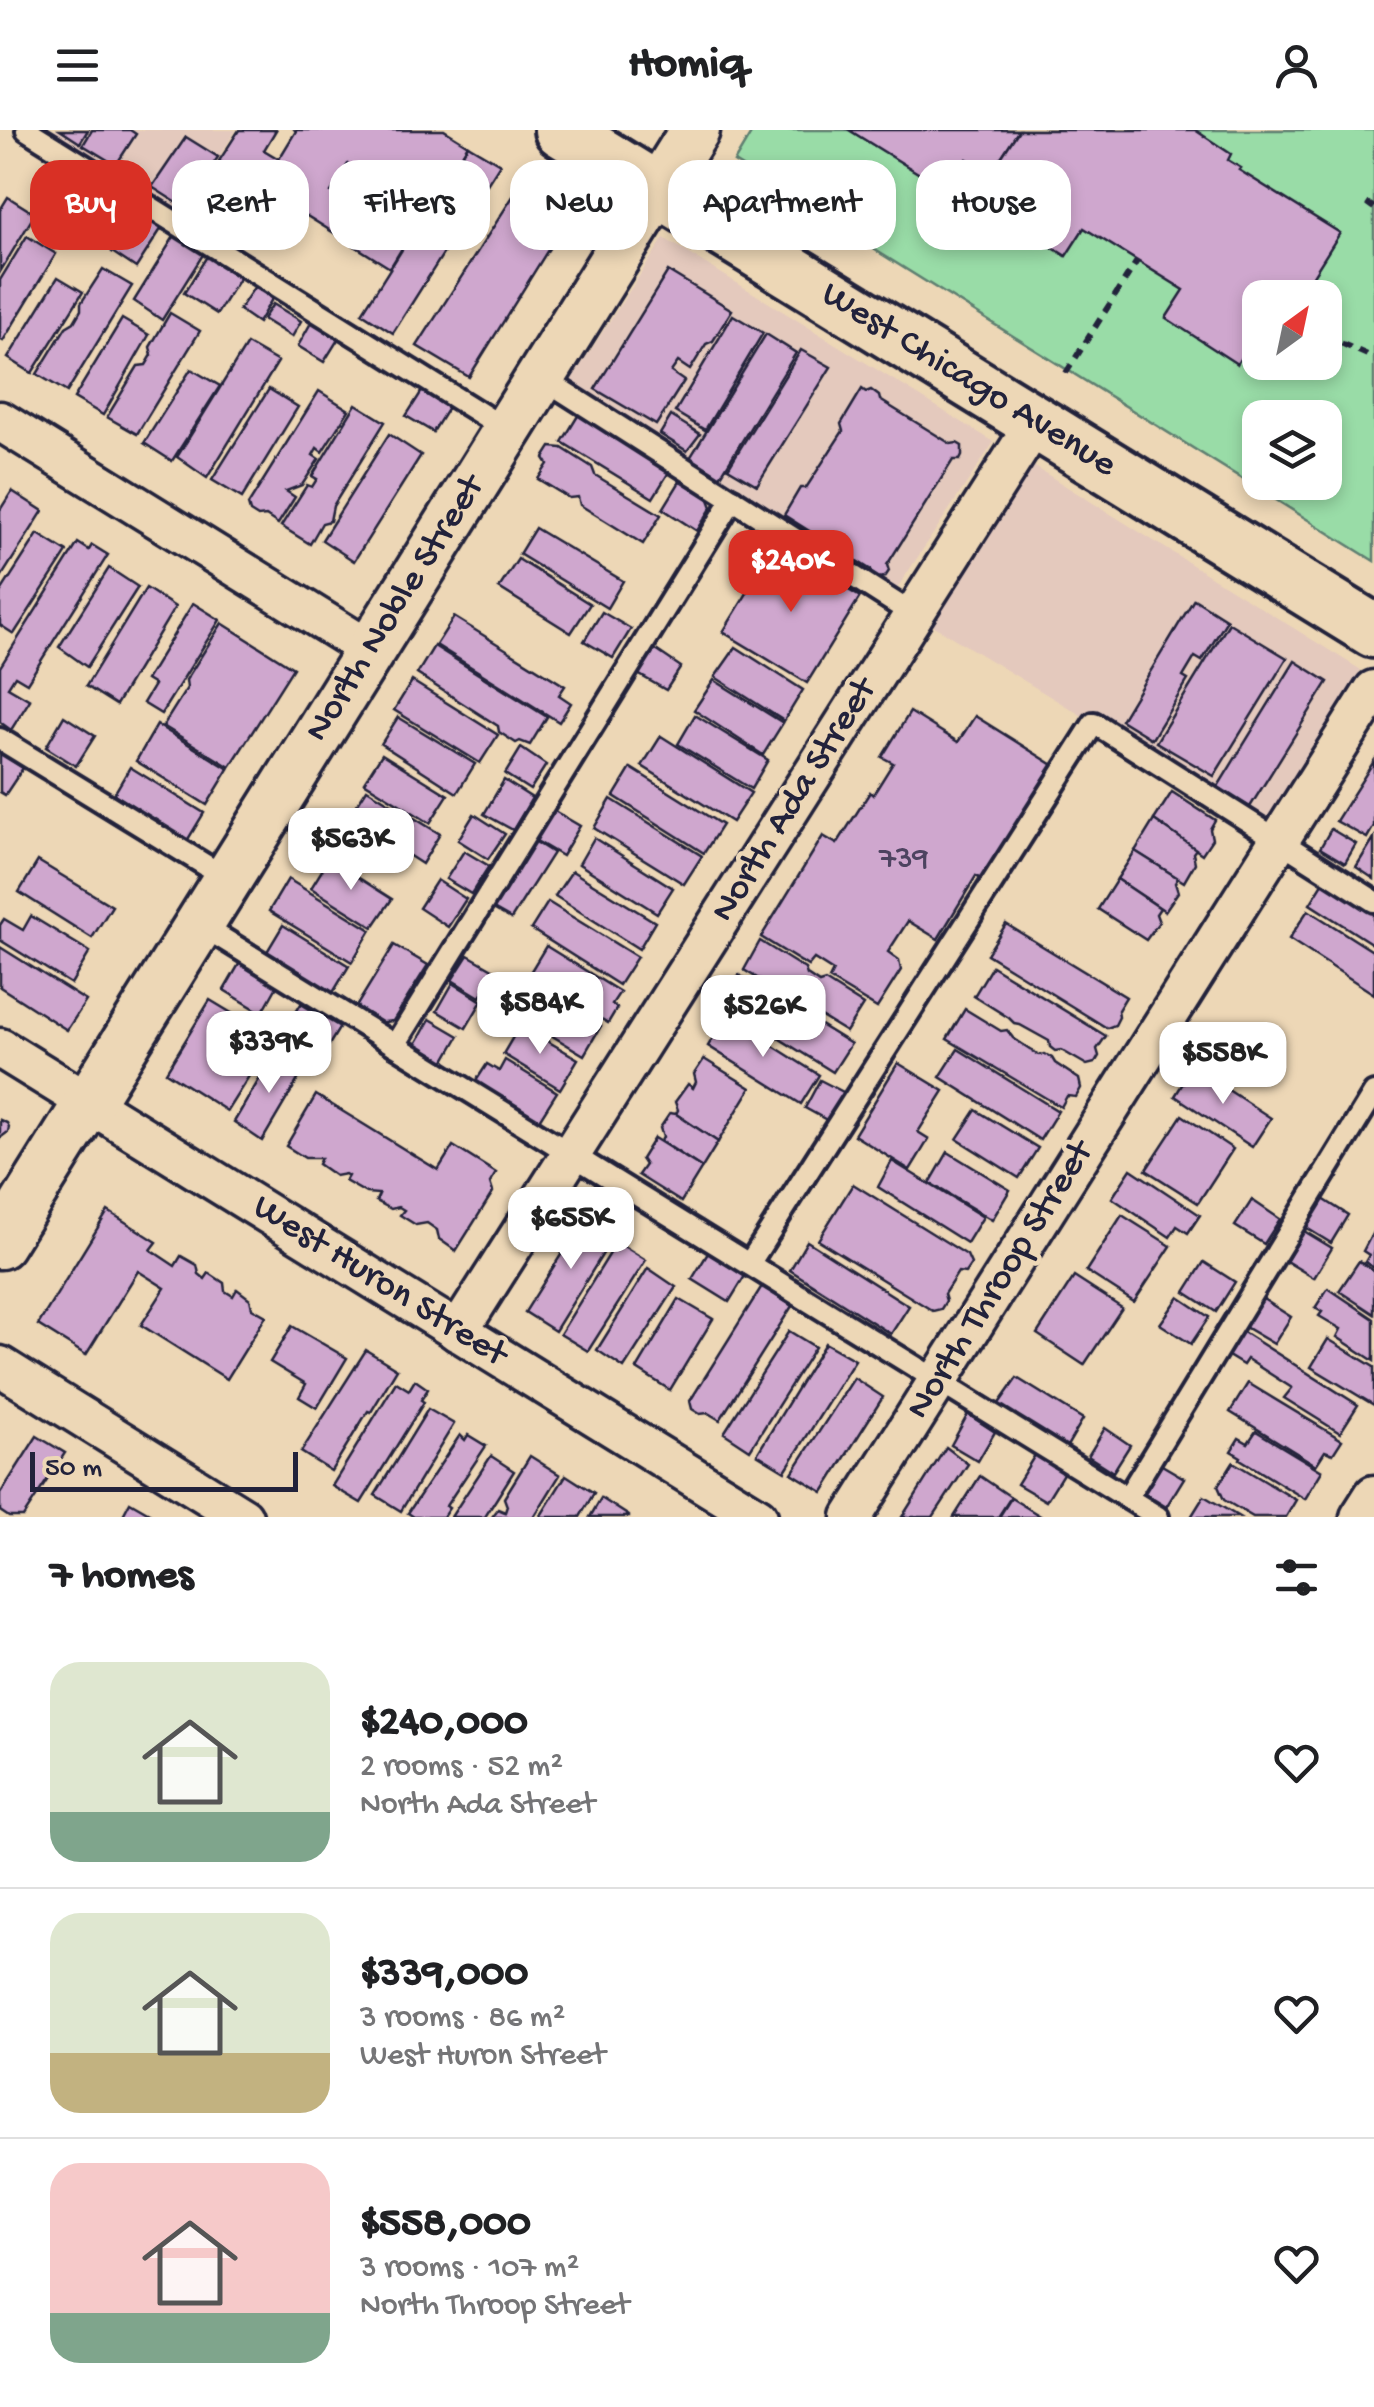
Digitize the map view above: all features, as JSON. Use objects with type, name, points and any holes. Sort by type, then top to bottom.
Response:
[{"type":"main road","name":"West Chicago Avenue","points":[[561,130],[1374,631]]},
{"type":"street","name":"North Noble Street","points":[[0,1244],[694,130]]},
{"type":"street","points":[[0,421],[370,650]]},
{"type":"street","name":"North Ada Street","points":[[458,1332],[1036,422]]},
{"type":"street","name":"North Throop Street","points":[[852,1517],[1374,690]]},
{"type":"street","name":"West Huron Street","points":[[0,1048],[758,1517]]},
{"type":"street","points":[[0,1366],[243,1517]]},
{"type":"street","points":[[1360,1517],[1374,1495]]},
{"type":"lane","points":[[28,130],[507,430]]},
{"type":"lane","points":[[541,376],[914,615]]},
{"type":"lane","points":[[394,1044],[733,500]]},
{"type":"lane","points":[[749,1264],[1094,723],[1374,901]]},
{"type":"lane","points":[[0,739],[228,880]]},
{"type":"lane","points":[[199,924],[1158,1517]]},
{"type":"lane","points":[[1127,1498],[1374,1093]]},
{"type":"path","points":[[1066,373],[1137,261]]},
{"type":"path","points":[[1342,344],[1374,358]]},
{"type":"shaded area","points":[[21,130],[236,130],[217,160],[172,160],[172,224],[152,211],[152,160],[69,160]]},
{"type":"shaded area","points":[[664,238],[668,240],[668,250],[683,250],[994,442],[890,599],[564,391]]},
{"type":"shaded area","points":[[1032,465],[1361,670],[1261,830],[932,625]]},
{"type":"green space","points":[[753,130],[1374,130],[1374,561],[1276,500],[1342,500],[1342,400],[1242,400],[1242,479],[875,250],[896,250],[896,160],[735,160]]},
{"type":"building","points":[[60,130],[88,130],[80,143]]},
{"type":"building","points":[[92,130],[130,130],[136,134],[119,160],[108,160],[83,145]]},
{"type":"building","points":[[239,130],[276,130],[264,150],[279,159],[295,130],[444,130],[468,145],[458,160],[329,160],[329,230],[309,217],[309,160],[220,160]]},
{"type":"building","points":[[849,130],[1019,130],[999,160],[916,160],[916,172]]},
{"type":"building","points":[[1019,130],[1195,130],[1231,154],[1228,160],[1239,170],[1340,233],[1310,280],[1242,280],[1242,356],[1237,364],[1166,318],[1184,290],[1084,228],[1071,248],[1071,160],[999,160]]},
{"type":"building","points":[[186,137],[218,157],[172,160],[172,200],[152,187]]},
{"type":"building","points":[[468,145],[500,164],[490,180],[490,160],[459,160]]},
{"type":"building","points":[[8,197],[30,211],[30,222],[0,272],[0,210]]},
{"type":"building","points":[[510,201],[510,250],[548,250],[469,377],[417,346],[479,250],[490,250],[490,232]]},
{"type":"building","points":[[152,219],[163,226],[152,243]]},
{"type":"building","points":[[27,236],[30,250],[56,254],[3,341],[0,280]]},
{"type":"building","points":[[172,240],[172,250],[204,253],[162,320],[134,301]]},
{"type":"building","points":[[113,250],[148,250],[136,268]]},
{"type":"building","points":[[361,250],[401,250],[390,268]]},
{"type":"building","points":[[402,250],[446,250],[393,333],[362,313]]},
{"type":"building","points":[[209,253],[242,274],[217,314],[184,293]]},
{"type":"building","points":[[103,269],[132,286],[67,392],[37,374],[66,327],[74,322]]},
{"type":"building","points":[[668,271],[732,310],[690,370],[678,362],[671,372],[684,381],[656,425],[595,389]]},
{"type":"building","points":[[58,277],[83,292],[32,373],[8,358]]},
{"type":"building","points":[[257,283],[275,294],[258,323],[239,310]]},
{"type":"building","points":[[273,304],[301,321],[292,337],[263,319]]},
{"type":"building","points":[[170,313],[200,331],[137,434],[107,417],[138,366],[146,365],[152,355],[150,347]]},
{"type":"building","points":[[733,315],[763,333],[705,430],[675,412]]},
{"type":"building","points":[[122,319],[149,335],[103,415],[74,398]]},
{"type":"building","points":[[312,321],[339,338],[324,362],[298,346]]},
{"type":"building","points":[[766,334],[796,353],[720,477],[690,458]]},
{"type":"building","points":[[247,344],[278,362],[207,478],[177,457]]},
{"type":"building","points":[[801,350],[831,367],[757,485],[728,468]]},
{"type":"building","points":[[191,369],[220,386],[172,461],[144,443]]},
{"type":"building","points":[[269,389],[298,407],[242,498],[212,480]]},
{"type":"building","points":[[862,389],[871,390],[880,400],[951,444],[962,446],[960,460],[953,460],[887,565],[889,571],[878,578],[784,515],[843,431],[841,424]]},
{"type":"building","points":[[319,391],[349,410],[322,452],[317,448],[313,455],[319,459],[302,485],[286,491],[295,497],[278,524],[266,516],[258,517],[248,505]]},
{"type":"building","points":[[422,391],[448,408],[433,432],[406,416]]},
{"type":"building","points":[[356,404],[385,422],[333,506],[330,521],[322,523],[310,544],[281,526],[307,485],[312,487],[317,479],[312,476]]},
{"type":"building","points":[[579,414],[671,469],[653,498],[562,442]]},
{"type":"building","points":[[671,416],[700,434],[687,451],[660,434]]},
{"type":"building","points":[[389,434],[421,455],[354,561],[322,540]]},
{"type":"building","points":[[551,447],[562,448],[592,467],[595,475],[661,515],[643,544],[580,505],[578,497],[569,498],[538,479],[548,464],[544,458]]},
{"type":"building","points":[[682,478],[707,494],[712,507],[697,531],[663,509]]},
{"type":"building","points":[[12,491],[43,511],[0,579],[0,510]]},
{"type":"building","points":[[535,528],[623,581],[607,608],[519,554]]},
{"type":"building","points":[[38,534],[67,552],[14,634],[0,625],[0,593]]},
{"type":"building","points":[[78,543],[89,550],[92,545],[108,555],[27,683],[15,676],[8,687],[30,700],[11,730],[0,722],[0,667]]},
{"type":"building","points":[[776,546],[860,597],[807,683],[723,632]]},
{"type":"building","points":[[518,559],[590,604],[571,633],[499,588]]},
{"type":"building","points":[[109,568],[138,587],[87,667],[59,647]]},
{"type":"building","points":[[146,588],[175,607],[116,705],[86,686]]},
{"type":"building","points":[[1194,599],[1227,620],[1202,661],[1195,657],[1183,677],[1188,680],[1152,739],[1121,720]]},
{"type":"building","points":[[193,603],[220,620],[161,714],[143,703],[154,685],[146,680]]},
{"type":"building","points":[[602,612],[631,629],[613,658],[584,641]]},
{"type":"building","points":[[454,617],[565,686],[559,695],[571,703],[559,722],[436,645]]},
{"type":"building","points":[[222,623],[293,668],[230,767],[163,726]]},
{"type":"building","points":[[1229,623],[1287,658],[1214,776],[1156,742]]},
{"type":"building","points":[[434,646],[547,717],[530,745],[516,743],[499,732],[498,726],[417,674]]},
{"type":"building","points":[[736,647],[803,690],[784,721],[715,677]]},
{"type":"building","points":[[653,648],[681,667],[666,690],[638,674]]},
{"type":"building","points":[[1295,661],[1328,682],[1250,807],[1217,788]]},
{"type":"building","points":[[714,680],[783,723],[763,755],[694,710]]},
{"type":"building","points":[[412,681],[498,735],[480,763],[394,710]]},
{"type":"building","points":[[910,712],[958,742],[975,716],[1058,768],[987,883],[976,876],[938,939],[908,921],[888,952],[899,960],[901,970],[877,1008],[829,979],[833,971],[814,959],[808,966],[761,937],[823,836],[837,844],[870,792],[873,795],[893,763],[882,757]]},
{"type":"building","points":[[695,715],[768,760],[751,789],[678,744]]},
{"type":"building","points":[[64,716],[95,736],[76,766],[46,747]]},
{"type":"building","points":[[398,717],[475,764],[457,793],[381,744]]},
{"type":"building","points":[[157,725],[229,769],[207,805],[136,761]]},
{"type":"building","points":[[661,736],[751,793],[732,822],[642,766]]},
{"type":"building","points":[[521,748],[546,765],[530,790],[505,774]]},
{"type":"building","points":[[0,753],[23,768],[5,795],[0,792]]},
{"type":"building","points":[[382,754],[448,795],[430,823],[364,782]]},
{"type":"building","points":[[1374,761],[1374,826],[1367,838],[1336,821]]},
{"type":"building","points":[[130,767],[204,813],[187,841],[114,794]]},
{"type":"building","points":[[631,768],[722,825],[704,853],[614,796]]},
{"type":"building","points":[[504,780],[532,798],[513,830],[484,814]]},
{"type":"building","points":[[367,789],[440,834],[422,864],[349,817]]},
{"type":"building","points":[[1172,792],[1215,820],[1210,829],[1212,839],[1202,854],[1154,820]]},
{"type":"building","points":[[611,799],[702,856],[684,884],[594,828]]},
{"type":"building","points":[[551,809],[580,826],[562,856],[533,839]]},
{"type":"building","points":[[474,814],[505,834],[488,859],[458,840]]},
{"type":"building","points":[[1154,820],[1196,849],[1195,863],[1184,882],[1135,851]]},
{"type":"building","points":[[1331,829],[1356,844],[1345,863],[1320,848]]},
{"type":"building","points":[[594,838],[673,888],[657,913],[579,864]]},
{"type":"building","points":[[1374,838],[1374,879],[1356,867]]},
{"type":"building","points":[[531,839],[553,853],[511,919],[488,906]]},
{"type":"building","points":[[464,851],[489,866],[471,894],[446,879]]},
{"type":"building","points":[[1135,851],[1178,878],[1178,892],[1165,911],[1117,879]]},
{"type":"building","points":[[329,859],[392,899],[373,927],[311,888]]},
{"type":"building","points":[[38,861],[112,906],[92,938],[19,892]]},
{"type":"building","points":[[572,871],[655,922],[639,949],[555,896]]},
{"type":"building","points":[[1328,875],[1374,905],[1374,945],[1310,904]]},
{"type":"building","points":[[288,879],[371,930],[352,962],[269,911]]},
{"type":"building","points":[[1117,879],[1160,908],[1156,914],[1159,922],[1146,940],[1098,909]]},
{"type":"building","points":[[437,880],[466,899],[448,927],[419,908]]},
{"type":"building","points":[[548,902],[637,957],[619,985],[531,929]]},
{"type":"building","points":[[1308,910],[1374,952],[1374,994],[1289,939]]},
{"type":"building","points":[[31,916],[90,952],[71,984],[0,940],[4,919],[23,930]]},
{"type":"building","points":[[1006,924],[1126,997],[1115,1025],[1107,1028],[987,954]]},
{"type":"building","points":[[283,925],[349,966],[331,996],[265,955]]},
{"type":"building","points":[[760,941],[805,969],[819,983],[825,981],[863,1005],[846,1032],[744,970]]},
{"type":"building","points":[[394,945],[428,965],[393,1021],[375,1023],[354,1010]]},
{"type":"building","points":[[546,946],[620,992],[612,1004],[617,1008],[608,1023],[529,974]]},
{"type":"building","points":[[0,947],[86,1001],[67,1030],[0,987]]},
{"type":"building","points":[[468,955],[496,971],[480,997],[452,980]]},
{"type":"building","points":[[242,959],[280,981],[262,1013],[224,990]]},
{"type":"building","points":[[992,966],[1106,1036],[1097,1049],[1095,1063],[1087,1065],[1061,1050],[1055,1051],[1049,1041],[974,996]]},
{"type":"building","points":[[739,975],[851,1044],[833,1072],[722,1003],[721,994]]},
{"type":"building","points":[[524,980],[601,1026],[584,1055],[506,1008]]},
{"type":"building","points":[[453,983],[482,1001],[466,1028],[437,1011]]},
{"type":"building","points":[[210,1000],[273,1038],[227,1111],[166,1072]]},
{"type":"building","points":[[301,1004],[340,1027],[321,1058],[282,1035]]},
{"type":"building","points":[[965,1009],[1001,1031],[1007,1030],[1013,1038],[1039,1055],[1052,1058],[1079,1079],[1081,1088],[1076,1097],[1067,1096],[1061,1107],[947,1039]]},
{"type":"building","points":[[726,1016],[819,1075],[801,1104],[708,1046]]},
{"type":"building","points":[[430,1019],[459,1036],[444,1062],[415,1046]]},
{"type":"building","points":[[520,1025],[578,1059],[560,1089],[503,1054]]},
{"type":"building","points":[[958,1049],[1058,1111],[1040,1140],[940,1077]]},
{"type":"building","points":[[276,1051],[305,1068],[262,1141],[234,1122]]},
{"type":"building","points":[[704,1059],[751,1088],[718,1142],[676,1114],[675,1102],[688,1084],[693,1088],[694,1074]]},
{"type":"building","points":[[505,1060],[557,1092],[538,1122],[476,1081],[487,1064],[499,1071]]},
{"type":"building","points":[[898,1063],[944,1091],[918,1132],[929,1139],[910,1170],[854,1135]]},
{"type":"building","points":[[1193,1067],[1271,1118],[1252,1147],[1175,1096]]},
{"type":"building","points":[[820,1080],[849,1095],[834,1124],[805,1108]]},
{"type":"building","points":[[316,1095],[438,1170],[453,1146],[496,1173],[490,1183],[493,1192],[456,1251],[439,1239],[437,1230],[427,1223],[416,1225],[400,1215],[404,1210],[399,1207],[391,1209],[376,1201],[379,1194],[366,1193],[345,1181],[345,1174],[335,1176],[318,1164],[321,1158],[305,1158],[286,1146]]},
{"type":"building","points":[[976,1110],[1038,1148],[1019,1178],[957,1139]]},
{"type":"building","points":[[670,1113],[718,1142],[702,1168],[661,1141],[660,1128]]},
{"type":"building","points":[[1182,1115],[1233,1149],[1198,1203],[1146,1170]]},
{"type":"building","points":[[0,1120],[9,1127],[0,1138]]},
{"type":"building","points":[[654,1138],[702,1168],[681,1202],[638,1175],[645,1165],[641,1159]]},
{"type":"building","points":[[948,1152],[1010,1190],[992,1220],[930,1183]]},
{"type":"building","points":[[892,1161],[983,1217],[967,1243],[878,1187]]},
{"type":"building","points":[[1131,1169],[1200,1215],[1188,1233],[1177,1226],[1170,1237],[1112,1198]]},
{"type":"building","points":[[853,1184],[967,1255],[971,1264],[965,1273],[958,1272],[944,1294],[946,1301],[941,1309],[933,1311],[818,1240]]},
{"type":"building","points":[[1323,1199],[1348,1215],[1331,1243],[1305,1227]]},
{"type":"building","points":[[1252,1200],[1280,1219],[1264,1244],[1235,1226]]},
{"type":"building","points":[[108,1211],[157,1242],[151,1250],[175,1266],[181,1256],[197,1265],[205,1279],[209,1273],[224,1283],[225,1291],[233,1296],[237,1289],[250,1299],[252,1308],[266,1316],[227,1379],[141,1325],[165,1288],[138,1271],[86,1355],[38,1325]]},
{"type":"building","points":[[588,1212],[617,1231],[555,1331],[525,1312]]},
{"type":"building","points":[[1122,1215],[1171,1246],[1134,1302],[1086,1271]]},
{"type":"building","points":[[1374,1230],[1374,1268],[1365,1262],[1369,1255],[1363,1251]]},
{"type":"building","points":[[1304,1231],[1332,1248],[1314,1278],[1286,1261]]},
{"type":"building","points":[[807,1241],[909,1306],[891,1334],[790,1270]]},
{"type":"building","points":[[617,1242],[646,1260],[588,1351],[560,1334]]},
{"type":"building","points":[[708,1253],[745,1276],[729,1302],[692,1279]]},
{"type":"building","points":[[1359,1261],[1374,1271],[1374,1314],[1339,1291]]},
{"type":"building","points":[[1204,1262],[1235,1282],[1216,1312],[1185,1292]]},
{"type":"building","points":[[648,1268],[676,1287],[624,1368],[597,1350]]},
{"type":"building","points":[[1074,1277],[1122,1308],[1084,1365],[1037,1334]]},
{"type":"building","points":[[762,1286],[792,1306],[720,1420],[708,1413],[700,1414],[692,1409],[690,1401]]},
{"type":"building","points":[[1328,1288],[1374,1319],[1374,1361],[1337,1337],[1341,1329],[1319,1316],[1322,1312],[1315,1308]]},
{"type":"building","points":[[1179,1297],[1209,1317],[1191,1344],[1160,1324]]},
{"type":"building","points":[[679,1299],[713,1319],[670,1390],[637,1369]]},
{"type":"building","points":[[1263,1299],[1291,1317],[1274,1344],[1245,1327]]},
{"type":"building","points":[[292,1326],[347,1358],[317,1408],[299,1397],[306,1384],[270,1362]]},
{"type":"building","points":[[1240,1330],[1358,1405],[1340,1433],[1284,1398],[1292,1388],[1247,1359],[1243,1365],[1225,1354]]},
{"type":"building","points":[[789,1331],[815,1347],[750,1450],[724,1433]]},
{"type":"building","points":[[1328,1339],[1374,1367],[1374,1405],[1311,1367]]},
{"type":"building","points":[[825,1343],[855,1360],[785,1471],[757,1454]]},
{"type":"building","points":[[366,1350],[397,1369],[331,1471],[301,1452]]},
{"type":"building","points":[[854,1378],[883,1397],[823,1492],[792,1473]]},
{"type":"building","points":[[1017,1378],[1083,1419],[1066,1448],[998,1405]]},
{"type":"building","points":[[415,1380],[428,1389],[421,1400],[424,1402],[361,1503],[332,1486],[396,1382],[409,1390]]},
{"type":"building","points":[[1248,1383],[1342,1440],[1333,1454],[1325,1451],[1316,1465],[1230,1412]]},
{"type":"building","points":[[428,1409],[454,1424],[401,1511],[375,1495]]},
{"type":"building","points":[[968,1414],[995,1432],[978,1461],[951,1445]]},
{"type":"building","points":[[1105,1428],[1130,1445],[1113,1472],[1088,1456]]},
{"type":"building","points":[[1256,1431],[1322,1471],[1305,1499],[1231,1451],[1239,1438],[1248,1443]]},
{"type":"building","points":[[460,1435],[465,1440],[468,1435],[486,1446],[446,1506],[449,1508],[443,1517],[414,1517],[408,1513]]},
{"type":"building","points":[[37,1436],[65,1453],[23,1517],[9,1517],[0,1511],[0,1494]]},
{"type":"building","points":[[946,1447],[968,1464],[933,1517],[902,1517]]},
{"type":"building","points":[[1035,1455],[1064,1472],[1046,1501],[1017,1484]]},
{"type":"building","points":[[491,1456],[514,1471],[485,1517],[451,1517]]},
{"type":"building","points":[[530,1456],[560,1475],[534,1517],[492,1517],[498,1509],[505,1512],[504,1498]]},
{"type":"building","points":[[1155,1461],[1184,1478],[1163,1512],[1143,1499],[1139,1488]]},
{"type":"building","points":[[1233,1462],[1296,1500],[1286,1517],[1253,1517],[1224,1500],[1218,1486]]},
{"type":"building","points":[[566,1475],[594,1493],[580,1517],[540,1517]]},
{"type":"building","points":[[980,1476],[1011,1497],[998,1517],[954,1517]]},
{"type":"building","points":[[1204,1496],[1239,1517],[1191,1517]]},
{"type":"building","points":[[601,1498],[629,1516],[629,1517],[590,1517]]},
{"type":"building","points":[[1011,1498],[1042,1517],[999,1517]]},
{"type":"building","points":[[130,1502],[156,1517],[122,1517]]}]
